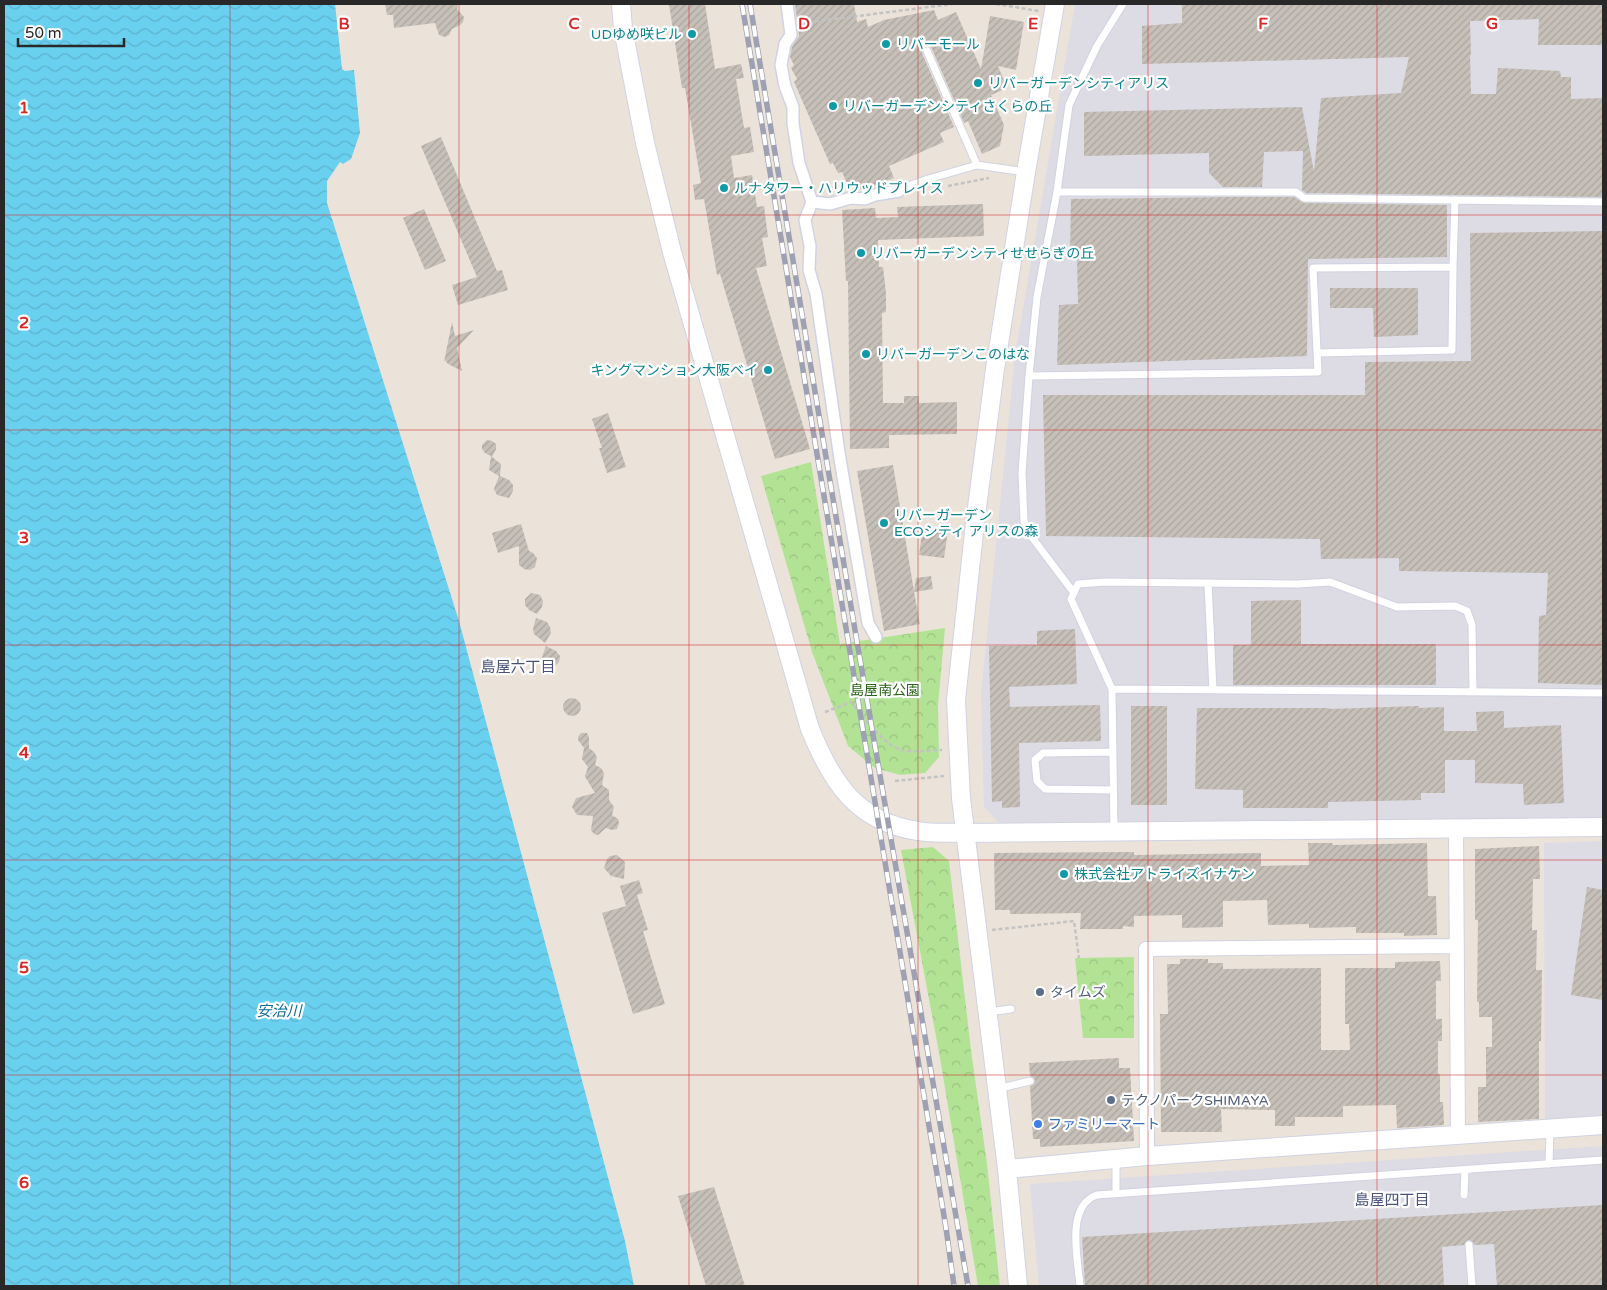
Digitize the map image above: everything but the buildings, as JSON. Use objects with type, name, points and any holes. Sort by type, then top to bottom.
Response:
[{"type":"street","points":[[621,4],[623,29],[645,143],[672,252],[810,729],[828,767],[848,797],[873,817],[885,823],[919,832],[1603,827]]},
{"type":"street","points":[[787,4],[791,35],[785,44],[781,65],[785,86],[793,107],[793,123],[799,163],[812,202],[805,220],[810,246],[809,270],[816,294],[840,459],[868,623],[876,637]]},
{"type":"street","points":[[1018,1286],[1007,1169],[961,798],[956,700],[975,523],[995,370],[1026,172],[1047,8]]},
{"type":"street","points":[[812,202],[830,204],[851,198],[865,199],[902,189]]},
{"type":"street","points":[[1456,828],[1458,1135]]},
{"type":"street","points":[[1147,1156],[1146,949],[1457,946]]},
{"type":"street","points":[[1007,1169],[1147,1156],[1603,1125]]},
{"type":"lane","points":[[1074,593],[1031,536],[1024,521],[1022,473],[1029,376],[1037,296],[1058,192],[1069,105],[1097,46],[1123,4]]},
{"type":"lane","points":[[928,51],[977,165]]},
{"type":"lane","points":[[902,189],[928,179],[977,165],[1026,172]]},
{"type":"lane","points":[[1058,192],[1296,192],[1304,198],[1603,202]]},
{"type":"lane","points":[[1317,353],[1452,350],[1455,200]]},
{"type":"lane","points":[[1029,376],[1318,372],[1313,268],[1454,267]]},
{"type":"lane","points":[[1114,832],[1112,689],[1071,599],[1078,584],[1105,582],[1297,584],[1330,582],[1396,607],[1455,606],[1467,611],[1472,625],[1473,692]]},
{"type":"lane","points":[[1208,583],[1213,690]]},
{"type":"lane","points":[[1112,689],[1603,693]]},
{"type":"lane","points":[[1113,752],[1043,753],[1035,760],[1037,781],[1045,789],[1113,790]]},
{"type":"lane","points":[[988,1012],[1011,1008]]},
{"type":"lane","points":[[997,1089],[1030,1081]]},
{"type":"lane","points":[[1549,1164],[1550,1129]]},
{"type":"lane","points":[[1116,1159],[1116,1193]]},
{"type":"lane","points":[[1080,1286],[1077,1214],[1089,1198],[1098,1195],[1603,1160]]},
{"type":"lane","points":[[1464,1170],[1464,1195]]},
{"type":"lane","points":[[1469,1245],[1472,1286]]},
{"type":"path","points":[[790,25],[953,4]]},
{"type":"path","points":[[996,4],[1047,8]]},
{"type":"path","points":[[945,186],[990,178]]},
{"type":"path","points":[[825,712],[851,702],[869,725],[885,740],[901,750],[942,750]]},
{"type":"path","points":[[895,781],[944,776]]},
{"type":"path","points":[[990,930],[1074,921],[1079,958]]},
{"type":"shaded area","points":[[1075,4],[1603,4],[1603,819],[999,823],[984,807],[981,694],[1015,356]]},
{"type":"shaded area","points":[[1603,841],[1603,1118],[1545,1122],[1544,843]]},
{"type":"shaded area","points":[[1603,1146],[1603,1286],[1039,1286],[1030,1184]]},
{"type":"green space","name":"島屋南公園","points":[[811,462],[840,644],[945,628],[938,705],[939,757],[925,773],[900,775],[875,768],[848,746],[812,652],[761,476]]},
{"type":"green space","points":[[933,847],[949,861],[971,1050],[987,1164],[1000,1286],[978,1286],[940,1058],[901,850]]},
{"type":"green space","points":[[1134,957],[1134,1038],[1083,1038],[1075,958]]},
{"type":"water","name":"安治川","points":[[4,4],[335,4],[342,69],[345,71],[354,70],[360,133],[351,159],[343,164],[340,162],[327,181],[327,203],[459,621],[625,1241],[634,1286],[4,1286]]},
{"type":"railway","points":[[742,4],[946,1228],[954,1286]]},
{"type":"railway","points":[[750,4],[968,1286]]},
{"type":"place","name":"UDゆめ咲ビル","points":[[692,34]]},
{"type":"place","name":"リバーモール","points":[[886,44]]},
{"type":"place","name":"リバーガーデンシティアリス","points":[[978,83]]},
{"type":"place","name":"リバーガーデンシティさくらの丘","points":[[833,106]]},
{"type":"place","name":"ルナタワー・ハリウッドプレイス","points":[[724,188]]},
{"type":"place","name":"リバーガーデンシティせせらぎの丘","points":[[861,253]]},
{"type":"place","name":"リバーガーデンこのはな","points":[[866,354]]},
{"type":"place","name":"キングマンション大阪ベイ","points":[[768,370]]},
{"type":"place","name":"リバーガーデン ECOシティ アリスの森","points":[[884,523]]},
{"type":"place","name":"株式会社アトライズイナケン","points":[[1064,874]]},
{"type":"place","name":"タイムズ","points":[[1040,992]]},
{"type":"place","name":"テクノパークSHIMAYA","points":[[1111,1100]]},
{"type":"place","name":"ファミリーマート","points":[[1038,1124]]},
{"type":"district","name":"島屋六丁目","points":[[518,667]]},
{"type":"district","name":"島屋四丁目","points":[[1392,1200]]}]
